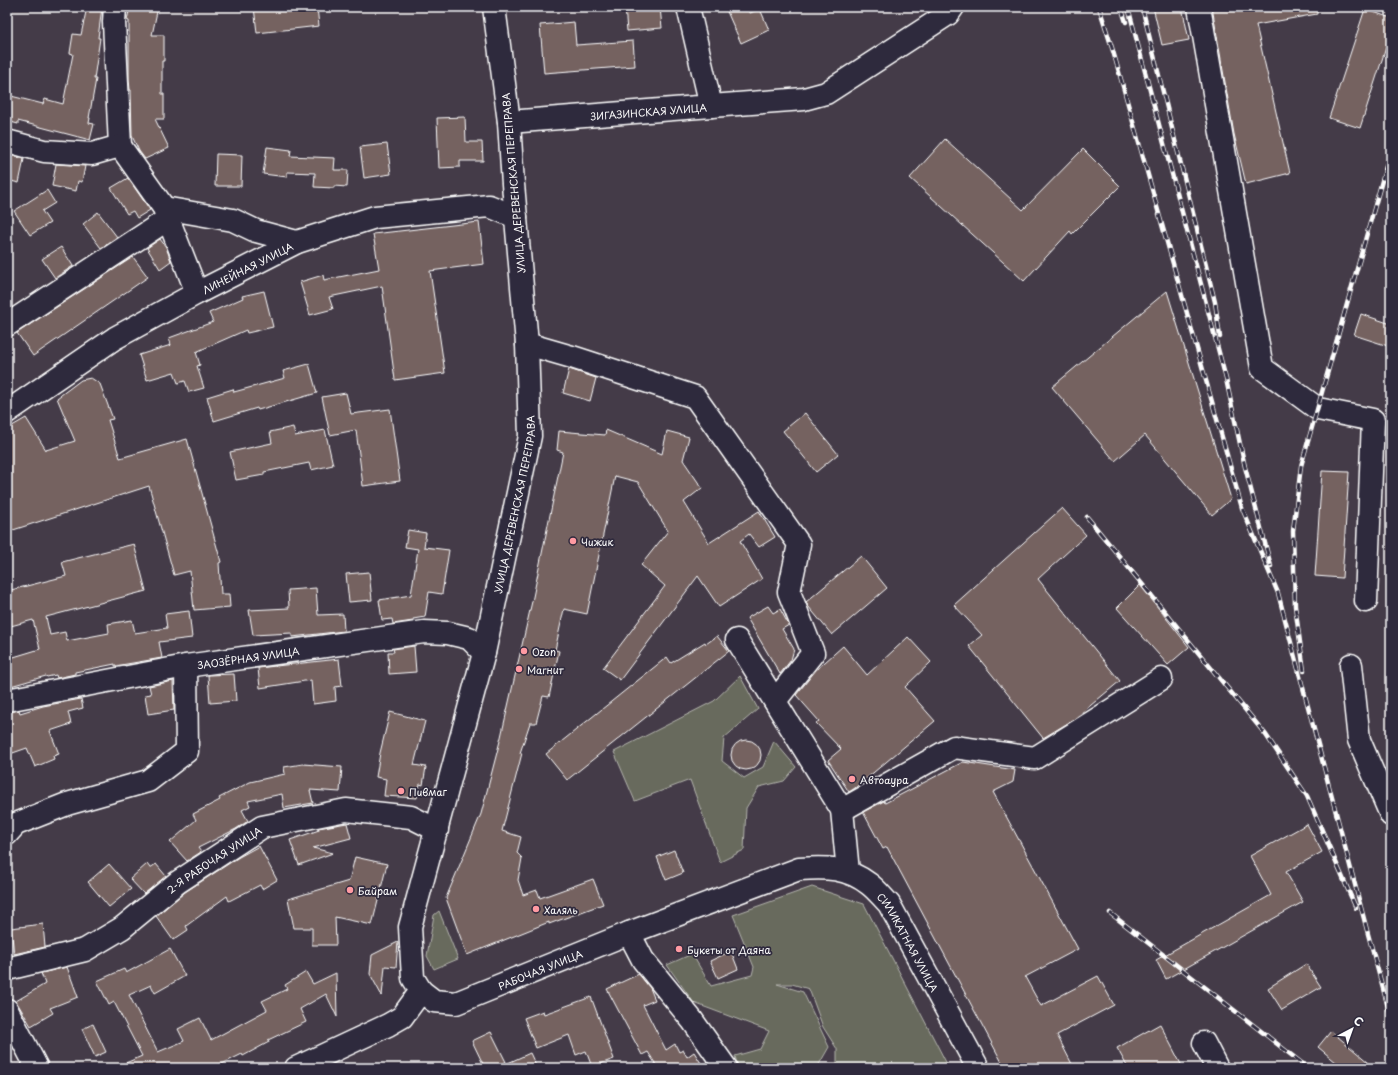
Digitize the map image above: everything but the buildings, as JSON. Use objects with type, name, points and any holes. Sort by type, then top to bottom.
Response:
[{"type":"street","points":[[115,7],[114,22],[120,146],[166,214],[197,293]]},
{"type":"street","name":"УЛИЦА ДЕРЕВЕНСКАЯ ПЕРЕПРАВА","points":[[421,991],[413,978],[410,927],[484,653],[530,436],[527,344],[509,122],[494,7]]},
{"type":"street","name":"ЗИГАЗИНСКАЯ УЛИЦА","points":[[509,122],[711,106],[688,7]]},
{"type":"street","points":[[711,106],[804,99],[826,93],[948,14],[953,7]]},
{"type":"street","points":[[1199,7],[1262,368],[1318,409],[1382,421],[1366,601]]},
{"type":"street","points":[[7,141],[44,152],[92,154],[120,146]]},
{"type":"street","name":"ЛИНЕЙНАЯ УЛИЦА","points":[[7,412],[116,338],[197,293],[296,242],[375,217],[489,206],[516,217]]},
{"type":"street","points":[[7,325],[166,214],[233,220],[256,231],[296,242]]},
{"type":"street","points":[[527,344],[695,397],[799,544],[789,592],[813,653],[775,701]]},
{"type":"street","name":"ЗАОЗЁРНАЯ УЛИЦА","points":[[7,700],[186,666],[424,632],[448,633],[469,638],[484,653]]},
{"type":"street","points":[[737,640],[842,810],[848,872]]},
{"type":"street","points":[[1351,665],[1359,740],[1391,815]]},
{"type":"street","points":[[7,834],[16,824],[67,804],[148,781],[187,751],[186,666]]},
{"type":"street","points":[[842,810],[954,747],[1035,758],[1160,680]]},
{"type":"street","name":"2-Я РАБОЧАЯ УЛИЦА","points":[[7,969],[85,950],[122,928],[178,882],[262,827],[346,810],[411,817],[437,830]]},
{"type":"street","name":"СИЛИКАТНАЯ УЛИЦА","points":[[799,869],[822,868],[848,872],[869,884],[889,904],[978,1068]]},
{"type":"street","name":"РАБОЧАЯ УЛИЦА","points":[[421,991],[434,1001],[456,1003],[629,933],[799,869]]},
{"type":"street","points":[[629,933],[644,960],[692,1020],[726,1068]]},
{"type":"street","points":[[300,1067],[402,1017],[421,991]]},
{"type":"street","points":[[7,1010],[37,1068]]},
{"type":"street","points":[[1204,1043],[1217,1068]]},
{"type":"green space","points":[[740,676],[758,709],[724,738],[722,761],[744,778],[763,767],[774,741],[796,767],[784,781],[759,787],[746,808],[744,850],[720,862],[690,780],[635,801],[614,752],[714,701]]},
{"type":"green space","points":[[812,887],[864,904],[949,1068],[837,1068],[837,1049],[823,1027],[809,989],[792,984],[777,984],[803,992],[829,1047],[817,1068],[738,1068],[735,1056],[760,1049],[769,1031],[694,1003],[667,965],[692,954],[711,986],[752,975],[754,967],[733,915]]},
{"type":"green space","points":[[439,911],[458,959],[434,969],[427,956],[434,915]]},
{"type":"railway","points":[[1099,7],[1113,51],[1242,508],[1278,593],[1391,1018]]},
{"type":"railway","points":[[1121,7],[1126,22]]},
{"type":"railway","points":[[1128,7],[1226,379],[1245,467],[1271,566]]},
{"type":"railway","points":[[1142,7],[1215,302],[1220,337]]},
{"type":"railway","points":[[1304,671],[1295,606],[1293,531],[1301,466],[1391,149]]},
{"type":"railway","points":[[1087,517],[1266,735],[1307,796],[1356,908]]},
{"type":"railway","points":[[1110,913],[1308,1068]]},
{"type":"place","name":"Чижик","points":[[573,541]]},
{"type":"place","name":"Ozon","points":[[524,651]]},
{"type":"place","name":"Магнит","points":[[519,669]]},
{"type":"place","name":"Автоаура","points":[[852,779]]},
{"type":"place","name":"Пивмаг","points":[[401,791]]},
{"type":"place","name":"Байрам","points":[[350,890]]},
{"type":"place","name":"Халяль","points":[[536,909]]},
{"type":"place","name":"Букеты от Даяна","points":[[679,949]]}]
